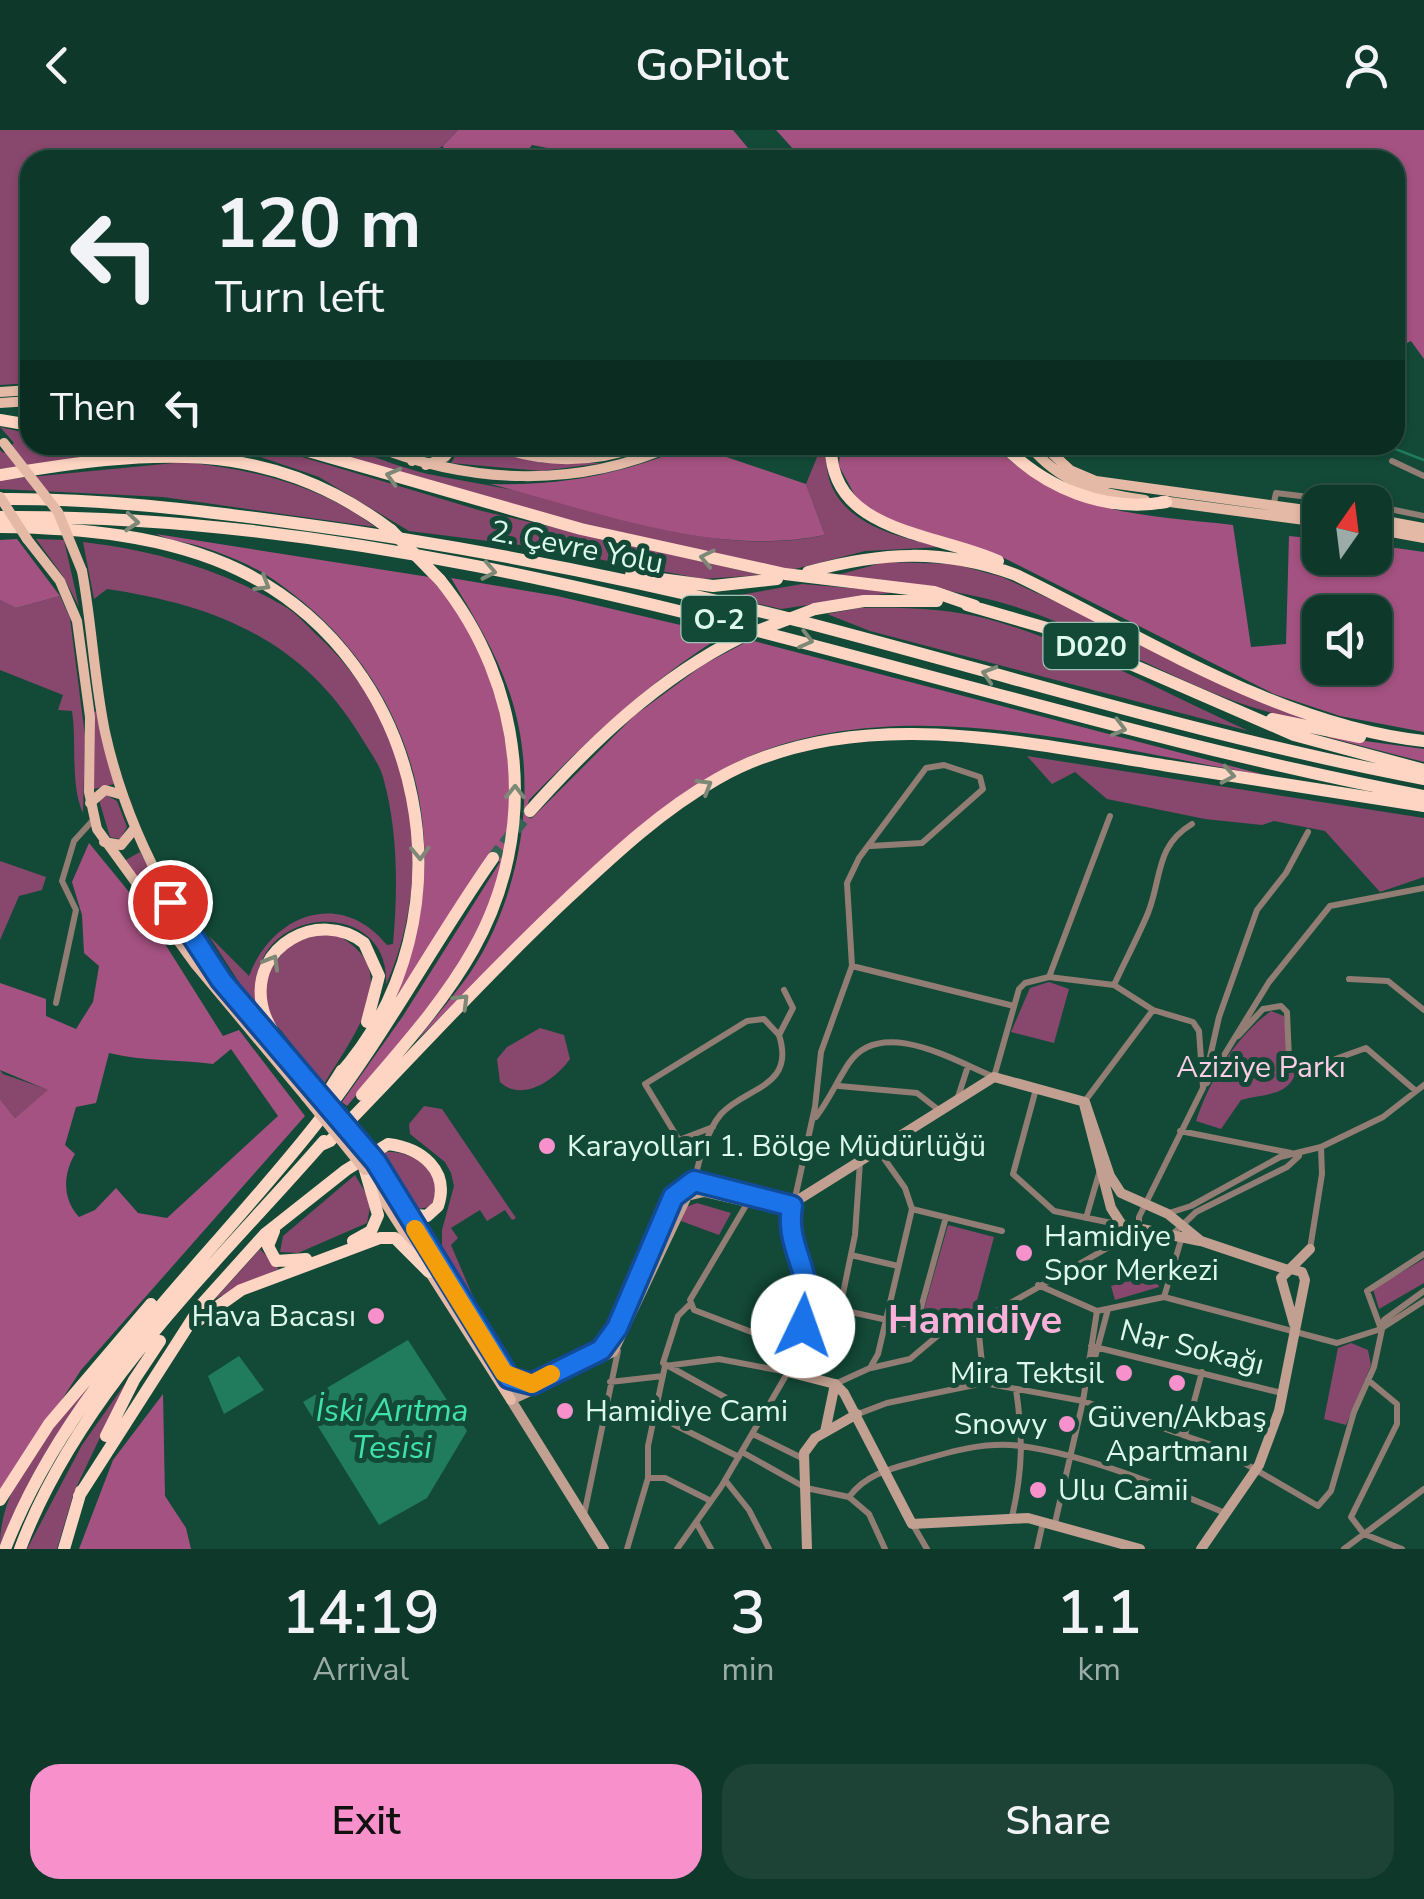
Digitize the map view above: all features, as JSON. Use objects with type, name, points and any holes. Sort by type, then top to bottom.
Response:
[{"type":"highway","points":[[0,475],[137,457],[189,455],[230,458],[298,476]]},
{"type":"highway","points":[[20,1549],[46,1492],[91,1418],[227,1251],[321,1145],[462,970],[493,908],[511,847],[515,764],[505,707],[481,642],[440,580],[390,530],[346,499],[273,463],[241,455]]},
{"type":"highway","points":[[322,455],[546,520],[785,574],[934,592],[974,606]]},
{"type":"highway","points":[[832,455],[834,474],[846,497],[861,512],[983,554],[1038,586]]},
{"type":"highway","points":[[1014,455],[1034,474],[1064,490],[1134,503],[1166,502]]},
{"type":"highway","name":"2. Çevre Yolu","points":[[0,498],[98,501],[255,518],[418,542],[592,575],[803,622],[1194,730],[1424,779]]},
{"type":"highway","name":"2. Çevre Yolu","points":[[0,518],[124,522],[227,531],[520,576],[820,644],[1206,750],[1424,796]]},
{"type":"highway","points":[[0,528],[116,535],[219,562],[296,606],[342,650],[370,688],[398,743],[412,782],[420,877],[413,928],[396,982],[367,1036],[294,1149]]},
{"type":"highway","points":[[808,572],[873,556],[914,554],[977,562],[1038,586],[1290,707],[1355,729],[1424,744]]},
{"type":"highway","points":[[592,575],[635,575],[714,586],[777,579]]},
{"type":"highway","points":[[530,811],[574,764],[654,692],[741,637],[815,609],[909,598],[974,606]]},
{"type":"highway","name":"D020","points":[[974,606],[1050,629],[1202,699],[1294,735],[1424,770]]},
{"type":"highway","points":[[1202,699],[1297,726],[1424,744]]},
{"type":"highway","points":[[321,1145],[508,956],[632,840],[718,778],[793,747],[869,735],[943,736],[1120,758],[1424,806]]},
{"type":"highway","points":[[5,1549],[28,1498],[81,1409],[149,1320],[294,1149],[368,1054],[493,858]]},
{"type":"highway","points":[[307,1078],[268,1022],[261,991],[266,968],[276,950],[296,935],[318,928],[338,929],[356,937],[370,950],[378,968],[375,1002],[339,1075]]},
{"type":"highway","points":[[79,1496],[202,1304],[278,1225],[346,1170],[388,1144],[403,1146],[433,1165],[441,1179],[440,1202],[431,1214],[416,1215],[387,1179]]},
{"type":"highway","points":[[278,1225],[268,1246],[276,1260],[285,1263],[365,1236],[374,1227],[379,1210],[365,1170]]},
{"type":"highway","points":[[0,1500],[67,1401],[212,1236],[233,1222]]},
{"type":"highway","points":[[169,1355],[200,1318],[229,1296],[380,1238],[395,1238],[429,1272]]},
{"type":"highway","points":[[64,1549],[79,1496],[141,1367],[227,1251]]},
{"type":"main road","points":[[2,441],[58,512],[82,571],[105,728],[124,796],[135,828],[196,944],[387,1179],[509,1378],[532,1384]]},
{"type":"main road","points":[[397,455],[426,465],[485,475],[556,476],[621,464],[646,455]]},
{"type":"main road","points":[[410,455],[412,461]]},
{"type":"main road","points":[[426,465],[447,455]]},
{"type":"main road","points":[[531,455],[580,460],[602,455]]},
{"type":"main road","points":[[1038,455],[1055,473],[1079,486],[1302,520]]},
{"type":"main road","points":[[1054,455],[1070,470],[1096,481],[1302,510]]},
{"type":"main road","points":[[0,498],[60,581],[77,621],[90,717],[90,803],[104,841],[214,988],[365,1170],[511,1400]]},
{"type":"main road","points":[[1392,522],[1424,528]]},
{"type":"main road","points":[[1392,532],[1424,538]]},
{"type":"main road","points":[[90,803],[105,790],[124,796]]},
{"type":"main road","points":[[104,841],[121,846],[135,828]]},
{"type":"main road","points":[[493,1356],[511,1400]]},
{"type":"street","points":[[1392,462],[1424,476]]},
{"type":"street","points":[[1273,506],[1276,493],[1302,496]]},
{"type":"street","points":[[1392,509],[1424,516]]},
{"type":"street","points":[[677,1549],[725,1480],[788,1372],[810,1303],[803,1261],[788,1230],[812,1122],[821,1052],[852,966],[847,883],[859,858],[926,768],[944,765],[980,778],[984,789],[922,843],[871,846]]},
{"type":"street","points":[[1050,977],[1110,816]]},
{"type":"street","points":[[56,1002],[76,910],[62,881],[74,841],[94,819]]},
{"type":"street","points":[[1114,985],[1150,908],[1162,856],[1170,841],[1192,824]]},
{"type":"street","points":[[1203,1088],[1220,1017],[1257,910],[1286,873],[1308,832]]},
{"type":"street","points":[[1138,1230],[1139,1217],[1203,1088],[1269,982],[1330,906],[1424,888]]},
{"type":"street","points":[[852,966],[1014,1006]]},
{"type":"street","points":[[511,1400],[532,1384],[594,1354],[610,1340],[673,1197],[695,1187],[792,1206],[994,1077],[1024,983],[1050,977],[1114,985],[1153,1010],[1193,1022],[1199,1031],[1203,1088]]},
{"type":"street","points":[[1349,979],[1388,982],[1424,1010]]},
{"type":"street","points":[[592,1549],[585,1519],[619,1344],[680,1204],[695,1187],[713,1126],[729,1108],[772,1081],[781,1056],[779,1034],[793,1008],[784,990]]},
{"type":"street","points":[[1237,1036],[1263,1008],[1281,1006],[1288,1019],[1289,1059],[1302,1071],[1366,1048],[1416,1091]]},
{"type":"street","points":[[1122,1225],[1114,1214],[1085,1102],[1153,1010]]},
{"type":"street","points":[[713,1126],[679,1140],[644,1084],[747,1021],[764,1019],[779,1034]]},
{"type":"street","points":[[812,1122],[839,1086],[849,1064],[878,1042],[905,1044],[994,1077],[1085,1102]]},
{"type":"street","points":[[958,1097],[968,1066]]},
{"type":"street","points":[[1168,1214],[1280,1157],[1321,1147],[1383,1117],[1424,1085]]},
{"type":"street","points":[[839,1086],[917,1094],[940,1110]]},
{"type":"street","points":[[1036,1089],[1014,1174],[1054,1212],[1201,1241],[1262,1263],[1299,1270],[1304,1281]]},
{"type":"street","points":[[1085,1102],[1117,1188],[1168,1214],[1201,1241]]},
{"type":"street","points":[[1180,1132],[1300,1155]]},
{"type":"street","points":[[1201,1549],[1257,1469],[1282,1393],[1322,1174],[1321,1147]]},
{"type":"street","points":[[870,1368],[888,1320],[912,1209],[905,1188],[878,1150]]},
{"type":"street","points":[[1166,1237],[1180,1224],[1287,1167],[1300,1155]]},
{"type":"street","points":[[840,1308],[851,1256],[860,1161]]},
{"type":"street","points":[[1086,1218],[1101,1169]]},
{"type":"street","points":[[628,1549],[648,1478],[648,1446],[672,1332],[750,1198]]},
{"type":"street","points":[[912,1209],[1002,1231]]},
{"type":"street","points":[[916,1326],[946,1217]]},
{"type":"street","points":[[810,1303],[942,1332],[978,1325],[1037,1285],[1138,1230]]},
{"type":"street","points":[[1164,1297],[1181,1240]]},
{"type":"street","points":[[1294,1330],[1282,1285],[1290,1269],[1310,1249]]},
{"type":"street","points":[[1380,1328],[1368,1291],[1424,1254]]},
{"type":"street","points":[[851,1256],[898,1266]]},
{"type":"street","points":[[1262,1263],[1294,1292],[1304,1281]]},
{"type":"street","points":[[1037,1285],[1098,1311],[1164,1297],[1338,1343],[1380,1328],[1424,1301]]},
{"type":"street","points":[[803,1547],[804,1459],[814,1438],[856,1414],[887,1403],[984,1383],[1083,1401],[1185,1435],[1257,1469],[1318,1506],[1331,1491],[1368,1380],[1380,1328],[1398,1306],[1424,1291]]},
{"type":"street","points":[[690,1303],[694,1310],[796,1349]]},
{"type":"street","points":[[1094,1346],[1108,1309]]},
{"type":"street","points":[[1037,1549],[1070,1459],[1098,1311]]},
{"type":"street","points":[[978,1325],[984,1383]]},
{"type":"street","points":[[665,1366],[719,1359],[835,1384],[870,1368],[910,1360],[942,1332]]},
{"type":"street","points":[[511,1400],[598,1362],[619,1344]]},
{"type":"street","name":"Nar Sokağı","points":[[1094,1346],[1282,1393]]},
{"type":"street","points":[[665,1366],[763,1418]]},
{"type":"street","points":[[1185,1435],[1202,1372]]},
{"type":"street","points":[[610,1382],[664,1376]]},
{"type":"street","points":[[1368,1380],[1397,1404],[1397,1424],[1351,1517],[1364,1534],[1402,1549]]},
{"type":"street","points":[[835,1384],[856,1414],[926,1549]]},
{"type":"street","points":[[824,1432],[835,1384]]},
{"type":"street","points":[[1012,1517],[1024,1458],[1019,1445],[1016,1389]]},
{"type":"street","points":[[511,1400],[604,1549]]},
{"type":"street","points":[[655,1416],[806,1488],[849,1497],[869,1514],[885,1549]]},
{"type":"street","points":[[753,1434],[804,1459]]},
{"type":"street","points":[[849,1497],[859,1483],[886,1470],[967,1447],[1019,1445],[1173,1491],[1226,1513]]},
{"type":"street","points":[[648,1478],[665,1478],[711,1501]]},
{"type":"street","points":[[725,1480],[750,1510],[770,1549]]},
{"type":"street","points":[[1344,1549],[1424,1490]]},
{"type":"street","points":[[912,1524],[1012,1517],[1049,1522],[1140,1549]]},
{"type":"street","points":[[696,1522],[711,1549]]},
{"type":"green space","points":[[0,130],[458,130],[435,150],[20,150],[20,384],[0,385]]},
{"type":"green space","points":[[0,427],[20,432],[20,455],[109,455],[0,469],[0,450],[4,453],[14,443]]},
{"type":"green space","points":[[254,455],[295,455],[482,511],[761,575],[703,579],[529,546],[409,531],[319,477]]},
{"type":"green space","points":[[337,455],[367,455],[428,474],[513,490],[674,532],[749,541],[787,541],[825,535],[806,484],[818,455],[827,455],[833,490],[860,518],[899,536],[942,547],[865,551],[791,570],[585,527]]},
{"type":"green space","points":[[456,455],[507,455],[543,463],[603,463],[542,471],[451,463]]},
{"type":"green space","points":[[184,462],[284,481],[331,500],[375,527],[163,497],[0,489],[0,480]]},
{"type":"green space","points":[[36,539],[64,540],[79,607],[63,576]]},
{"type":"green space","points":[[83,542],[187,564],[261,593],[298,616],[351,671],[376,711],[395,754],[408,800],[413,846],[411,893],[402,940],[386,985],[381,954],[365,934],[341,923],[315,922],[289,931],[268,949],[257,977],[259,1013],[209,936],[249,976],[274,937],[309,916],[329,913],[349,917],[369,927],[387,945],[393,944],[394,839],[381,772],[338,703],[283,651],[252,632],[184,605],[146,596],[107,589],[94,599]]},
{"type":"green space","points":[[885,562],[954,564],[1002,577],[1320,723],[1220,695],[1062,624],[1003,603],[948,591],[830,577]]},
{"type":"green space","points":[[802,584],[897,592],[781,609],[729,597]]},
{"type":"green space","points":[[60,596],[70,618],[85,736],[83,813],[76,790],[72,711],[58,710],[63,695],[0,670],[0,600],[16,608]]},
{"type":"green space","points":[[859,608],[956,612],[1022,629],[1088,655],[1249,731],[870,631],[827,614]]},
{"type":"green space","points":[[97,711],[114,784],[94,789],[94,712]]},
{"type":"green space","points":[[1027,756],[1424,818],[1424,877],[1380,892],[1325,831],[1274,821],[1262,825],[1205,819],[1107,799],[1075,772],[1052,784]]},
{"type":"green space","points":[[106,795],[117,801],[127,827],[120,839],[110,837],[99,800]]},
{"type":"green space","points":[[140,852],[204,967],[124,861]]},
{"type":"green space","points":[[0,861],[46,877],[42,890],[19,896],[0,940]]},
{"type":"green space","points":[[330,932],[354,946],[367,963],[371,982],[360,1022],[324,1084],[267,1013],[265,987],[268,973],[290,943]]},
{"type":"green space","points":[[1049,982],[1069,989],[1054,1043],[1011,1032],[1030,988]]},
{"type":"green space","name":"Aziziye Parkı","points":[[1271,1011],[1284,1016],[1289,1056],[1298,1063],[1291,1082],[1278,1092],[1241,1100],[1221,1129],[1196,1121],[1225,1060],[1246,1033]]},
{"type":"green space","points":[[540,1028],[564,1035],[570,1059],[538,1086],[509,1088],[500,1082],[497,1059],[507,1047]]},
{"type":"green space","points":[[0,1070],[49,1090],[15,1118],[0,1099]]},
{"type":"green space","points":[[424,1106],[442,1109],[516,1218],[512,1220],[505,1210],[487,1221],[480,1210],[451,1228],[458,1238],[451,1245],[495,1348],[442,1252],[442,1230],[454,1186],[445,1162],[410,1134],[409,1124]]},
{"type":"green space","points":[[383,1152],[406,1155],[426,1166],[435,1184],[430,1207],[417,1209]]},
{"type":"green space","points":[[355,1175],[371,1202],[367,1223],[298,1253],[280,1252],[283,1236]]},
{"type":"green space","points":[[697,1203],[731,1213],[719,1235],[681,1221],[686,1207]]},
{"type":"green space","points":[[948,1225],[994,1237],[975,1308],[949,1320],[921,1320]]},
{"type":"green space","points":[[260,1249],[279,1269],[215,1299]]},
{"type":"green space","points":[[1424,1259],[1424,1283],[1379,1309],[1373,1289]]},
{"type":"green space","points":[[1155,1273],[1159,1287],[1115,1300],[1111,1286]]},
{"type":"green space","points":[[1351,1343],[1368,1350],[1371,1365],[1346,1425],[1324,1419],[1338,1348]]},
{"type":"green space","points":[[96,1376],[34,1473],[0,1545],[3,1521],[20,1476],[48,1434]]},
{"type":"green space","points":[[127,1381],[74,1492],[57,1549],[27,1549],[82,1445]]},
{"type":"shaded area","points":[[458,130],[733,130],[750,150],[558,150],[532,145],[528,150],[444,150],[443,146]]},
{"type":"shaded area","points":[[776,130],[1424,130],[1424,359],[1411,341],[1405,344],[1405,150],[794,150]]},
{"type":"shaded area","points":[[665,455],[720,455],[806,484],[825,535],[783,541],[698,536],[490,484],[542,483],[642,464]]},
{"type":"shaded area","points":[[840,455],[1005,455],[1047,485],[1104,507],[1233,525],[1251,647],[1286,644],[1289,536],[1302,537],[1302,575],[1392,575],[1392,547],[1424,552],[1424,732],[1340,716],[1274,694],[996,554],[888,520],[859,503],[839,466]]},
{"type":"shaded area","points":[[156,534],[429,577],[457,613],[496,698],[506,745],[510,793],[507,841],[497,886],[480,929],[451,977],[347,1106],[342,1102],[403,1016],[500,862],[491,855],[396,997],[415,940],[424,883],[423,826],[413,771],[393,718],[365,669],[327,624],[281,585],[231,558]]},
{"type":"shaded area","points":[[17,539],[60,596],[16,608],[0,600],[0,540]]},
{"type":"shaded area","points":[[451,578],[557,596],[723,635],[645,691],[575,754],[529,800],[525,812],[532,818],[634,716],[703,665],[750,640],[1269,776],[994,730],[923,726],[854,729],[788,743],[725,768],[674,803],[558,904],[418,1039],[464,982],[488,942],[513,874],[524,801],[524,764],[510,694],[491,649]]},
{"type":"shaded area","points":[[1327,737],[1424,749],[1424,762]]},
{"type":"shaded area","points":[[89,843],[143,909],[223,1036],[239,1030],[305,1116],[81,1370],[0,1495],[0,1099],[15,1118],[48,1090],[0,1070],[0,983],[46,999],[46,1016],[76,1029],[93,1002],[99,966],[84,953],[82,915],[72,882]],"holes":[[[231,1049],[278,1116],[167,1218],[138,1213],[116,1188],[95,1210],[79,1217],[73,1210],[67,1178],[75,1154],[65,1145],[76,1107],[96,1103],[109,1053],[213,1064]]]},
{"type":"shaded area","points":[[163,1394],[165,1496],[186,1528],[191,1549],[79,1549],[113,1460]]},
{"type":"water","name":"İski Arıtma Tesisi","points":[[408,1340],[467,1431],[427,1498],[379,1525],[303,1402]]},
{"type":"water","points":[[239,1356],[264,1390],[224,1414],[208,1376]]},
{"type":"waterway","points":[[1405,453],[1424,460]]},
{"type":"tunnel","points":[[493,858],[530,811]]},
{"type":"slow traffic","points":[[415,1229],[504,1373],[521,1383],[532,1384],[551,1374]]},
{"type":"place","name":"Karayolları 1. Bölge Müdürlüğü","points":[[547,1146]]},
{"type":"place","name":"Hamidiye Spor Merkezi","points":[[1024,1253]]},
{"type":"place","name":"Hava Bacası","points":[[376,1316]]},
{"type":"place","name":"Mira Tektsil","points":[[1124,1373]]},
{"type":"place","name":"Güven/Akbaş Apartmanı","points":[[1177,1383]]},
{"type":"place","name":"Hamidiye Cami","points":[[565,1411]]},
{"type":"place","name":"Snowy","points":[[1067,1424]]},
{"type":"place","name":"Ulu Camii","points":[[1038,1490]]},
{"type":"district","name":"Hamidiye","points":[[975,1319]]},
{"type":"route","points":[[170,902],[221,980],[376,1162],[434,1262],[509,1378],[532,1384],[605,1346],[614,1335],[673,1197],[694,1181],[792,1206],[788,1230],[803,1261],[810,1303],[803,1326]]}]
